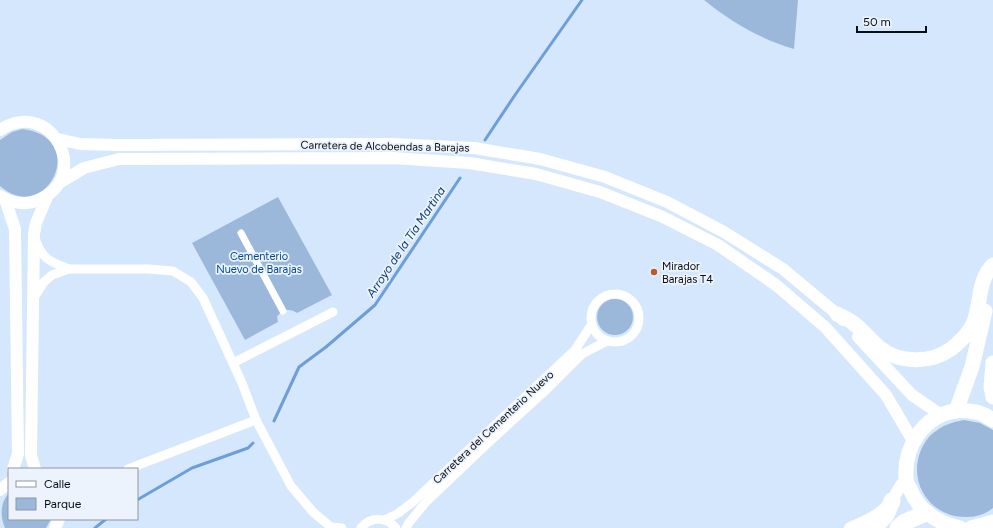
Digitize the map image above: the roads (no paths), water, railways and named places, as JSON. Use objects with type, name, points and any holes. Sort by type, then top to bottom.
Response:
[{"type":"highway","points":[[874,528],[886,515],[892,501]]},
{"type":"highway","points":[[898,528],[905,522],[926,513]]},
{"type":"main road","points":[[837,314],[854,323],[880,348],[890,354],[916,360],[936,357],[946,353],[956,345],[974,324],[984,279],[987,271],[993,266]]},
{"type":"main road","points":[[956,411],[978,347],[993,266]]},
{"type":"main road","points":[[993,363],[991,387],[993,397]]},
{"type":"main road","points":[[960,528],[948,526],[938,521],[926,513],[913,497],[906,479],[907,458],[913,441],[924,426],[941,415],[956,411],[978,412],[993,420]]},
{"type":"main road","points":[[971,528],[993,522]]},
{"type":"street","points":[[0,130],[10,124],[24,122],[43,126],[58,139],[64,153],[65,161],[59,183],[42,199],[27,204],[12,202],[3,197]]},
{"type":"street","name":"Carretera de Alcobendas a Barajas","points":[[58,139],[80,144],[118,145],[392,144],[474,148],[540,159],[605,177],[674,206],[724,232],[783,270],[837,314],[912,395],[941,415]]},
{"type":"street","name":"Carretera de Alcobendas a Barajas","points":[[59,183],[84,168],[119,159],[393,158],[469,163],[536,174],[600,192],[663,217],[718,245],[776,285],[825,326],[886,395],[913,441]]},
{"type":"street","points":[[35,468],[31,455],[34,234],[36,223],[48,195]]},
{"type":"street","points":[[3,197],[13,220],[16,236],[18,454],[13,468]]},
{"type":"street","points":[[240,233],[284,311]]},
{"type":"street","points":[[34,234],[40,252],[50,262],[69,269]]},
{"type":"street","points":[[33,301],[44,282],[52,275],[69,269],[148,269],[173,272],[191,282],[203,298],[233,363],[256,420],[291,486],[313,512],[332,527],[342,528]]},
{"type":"street","points":[[611,294],[619,294],[626,297],[637,308],[639,316],[638,324],[635,331],[623,340],[615,342],[607,340],[600,337],[595,331],[591,316],[593,308],[603,297],[611,294]]},
{"type":"street","points":[[233,363],[333,312]]},
{"type":"street","name":"Carretera del Cementerio Nuevo","points":[[362,527],[372,520],[384,520],[397,514],[414,502],[575,350],[592,324]]},
{"type":"street","name":"Carretera del Cementerio Nuevo","points":[[406,528],[426,502],[545,391],[582,354],[607,340]]},
{"type":"street","points":[[131,468],[256,420]]},
{"type":"street","points":[[850,528],[878,514],[892,501],[899,485],[906,479]]},
{"type":"street","points":[[0,490],[8,484]]},
{"type":"street","points":[[384,520],[391,522],[396,528]]},
{"type":"street","points":[[352,528],[362,527]]},
{"type":"waterway","name":"Arroyo de la Tía Martina","points":[[485,140],[582,0]]},
{"type":"waterway","name":"Arroyo de la Tía Martina","points":[[274,421],[299,367],[326,347],[375,305],[460,178]]},
{"type":"waterway","name":"Arroyo de la Tía Martina","points":[[138,499],[192,468],[248,448],[253,443]]},
{"type":"waterway","name":"Arroyo de la Tía Martina","points":[[95,528],[105,520]]},
{"type":"place","name":"Mirador Barajas T4","points":[[654,272]]},
{"type":"park label","name":"Cementerio Nuevo de Barajas","points":[[259,262]]}]
